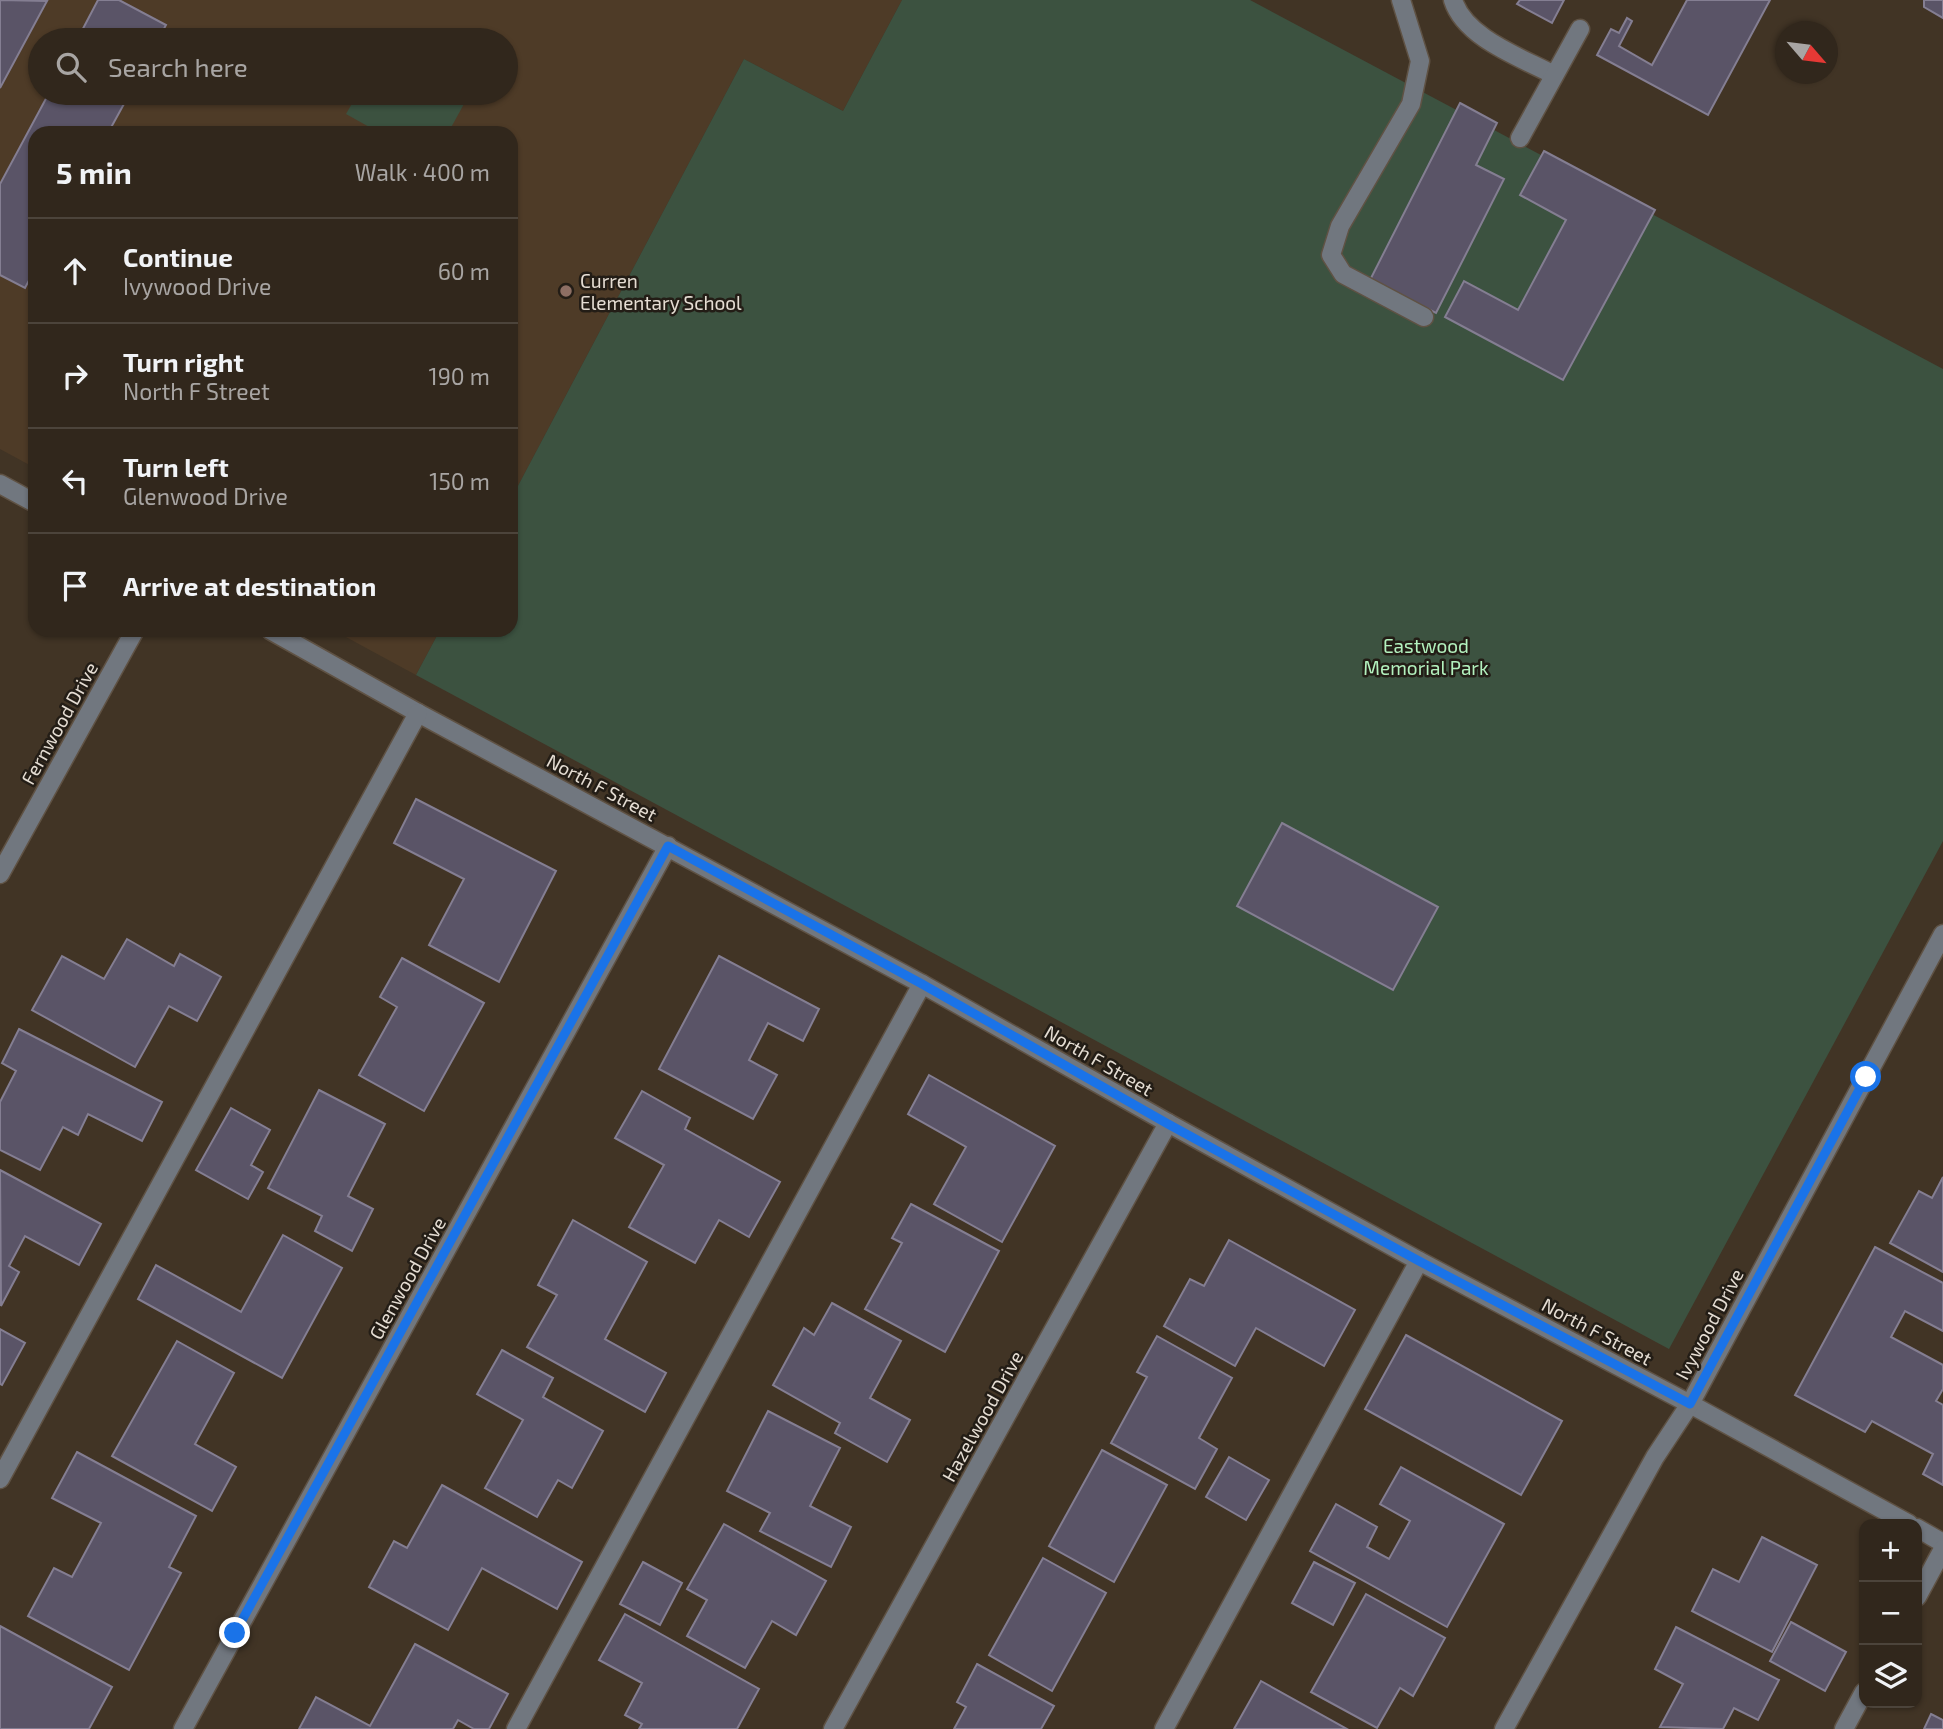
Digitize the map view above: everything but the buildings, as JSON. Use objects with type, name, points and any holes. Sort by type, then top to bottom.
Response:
[{"type":"street","points":[[1401,0],[1420,61],[1411,104],[1340,226],[1331,255],[1343,274],[1424,317]]},
{"type":"street","points":[[1453,0],[1456,11],[1474,32],[1554,75]]},
{"type":"street","points":[[1520,138],[1580,29]]},
{"type":"street","points":[[0,484],[28,499]]},
{"type":"street","name":"Fernwood Drive","points":[[0,874],[131,637]]},
{"type":"street","name":"North F Street","points":[[282,637],[418,713],[922,984],[1168,1124],[1419,1261],[1690,1404],[1900,1519]]},
{"type":"street","points":[[0,1479],[418,713]]},
{"type":"street","name":"Glenwood Drive","points":[[183,1729],[668,846]]},
{"type":"street","name":"Ivywood Drive","points":[[1504,1729],[1655,1457],[1690,1404],[1943,934]]},
{"type":"street","points":[[516,1729],[922,984]]},
{"type":"street","name":"Hazelwood Drive","points":[[833,1729],[1168,1124]]},
{"type":"street","points":[[1164,1729],[1419,1261]]},
{"type":"street","points":[[1922,1531],[1943,1543]]},
{"type":"street","points":[[1922,1588],[1943,1549]]},
{"type":"street","points":[[1844,1729],[1859,1701]]},
{"type":"shaded area","name":"Curren Elementary School","points":[[0,0],[902,0],[843,111],[744,59],[518,486],[518,126],[28,126],[28,464],[0,449]]},
{"type":"shaded area","points":[[346,637],[436,637],[416,675]]},
{"type":"green space","name":"Eastwood Memorial Park","points":[[902,0],[1250,0],[1943,369],[1943,841],[1669,1349],[416,675],[436,637],[518,637],[518,486],[744,59],[843,111]]},
{"type":"green space","points":[[351,105],[463,105],[452,126],[367,126],[346,114]]},
{"type":"place","name":"Curren Elementary School","points":[[566,291]]},
{"type":"route","points":[[235,1633],[668,846],[922,984],[1168,1124],[1690,1404],[1866,1077]]}]
